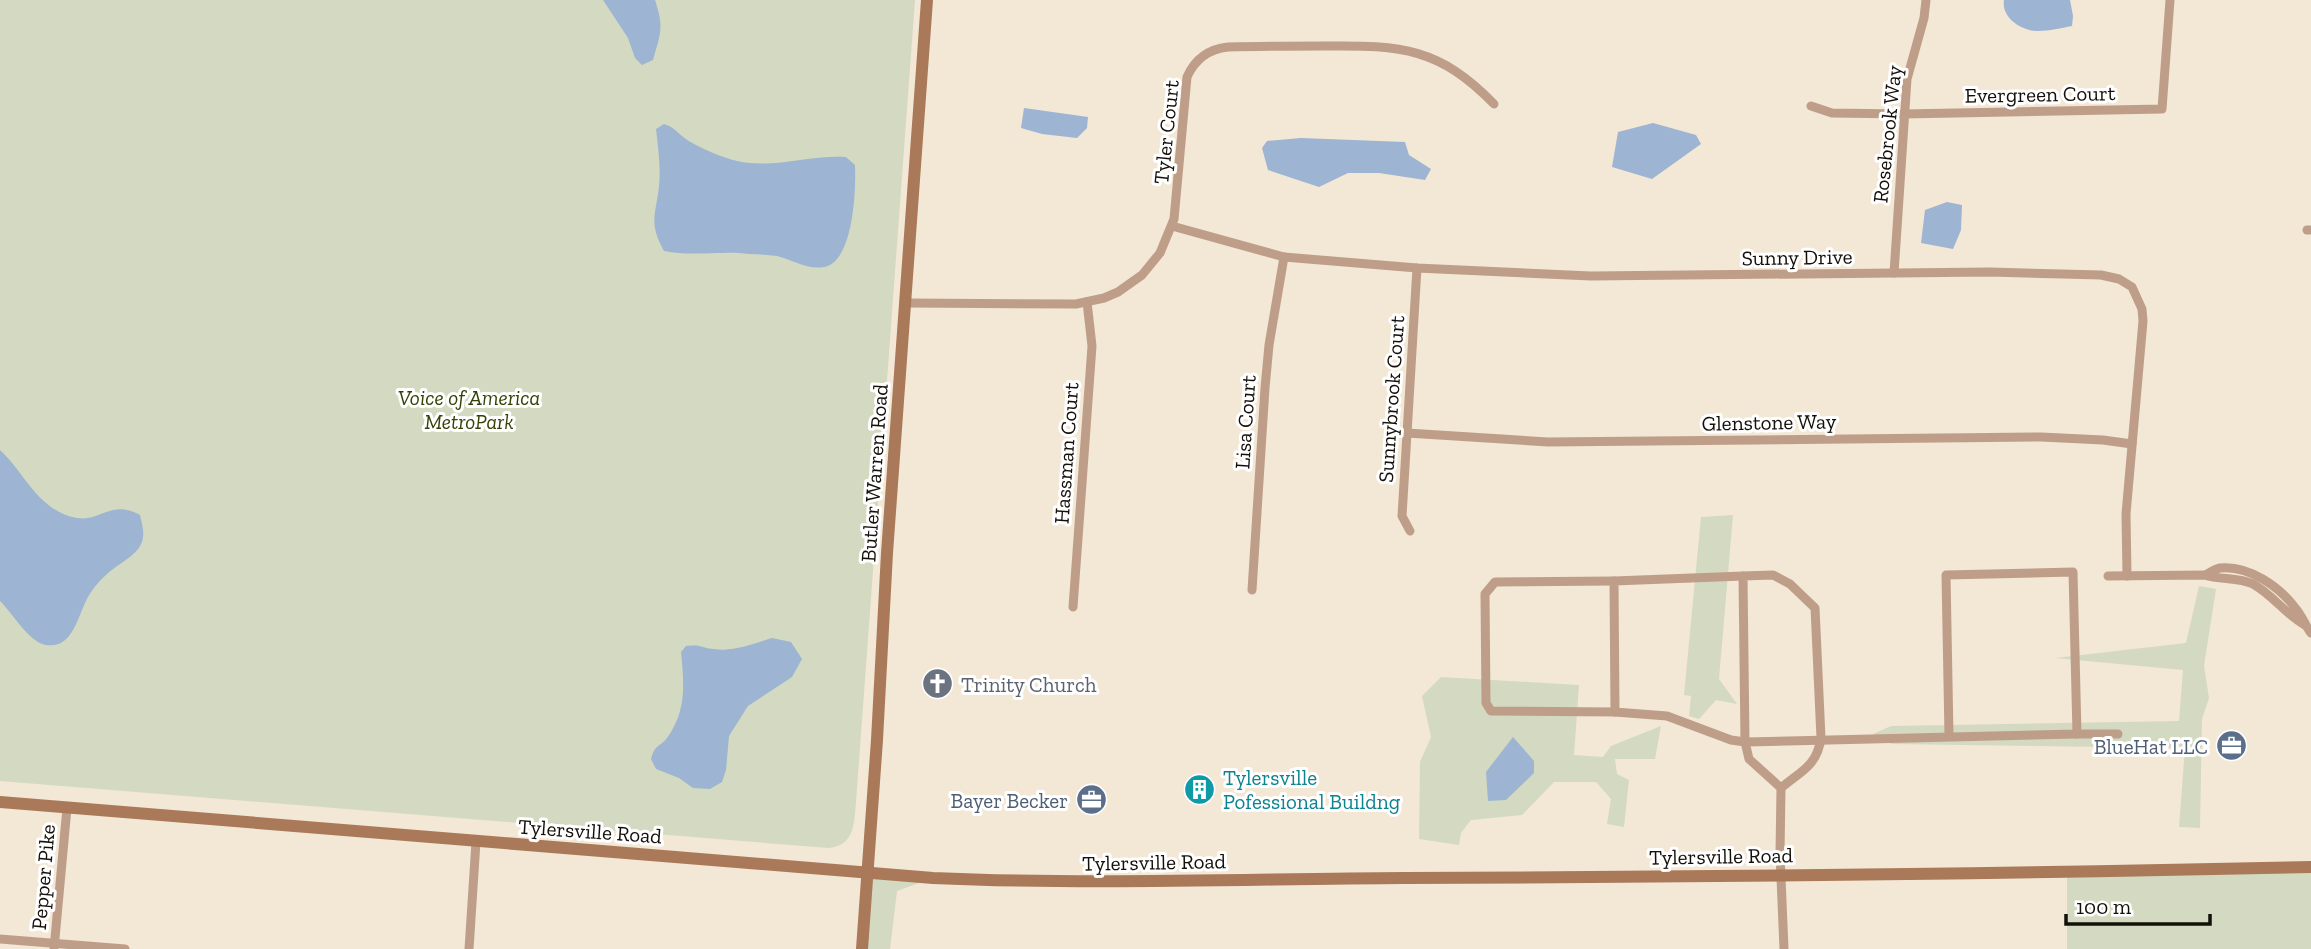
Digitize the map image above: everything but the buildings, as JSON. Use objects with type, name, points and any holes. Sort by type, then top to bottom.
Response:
[{"type":"main road","name":"Butler Warren Road","points":[[862,949],[927,0]]},
{"type":"main road","name":"Tylersville Road","points":[[0,802],[990,881],[1782,875],[2311,867]]},
{"type":"street","name":"Rosebrook Way","points":[[1894,273],[1907,79],[1924,18],[1926,0]]},
{"type":"street","name":"Evergreen Court","points":[[1811,106],[1832,113],[1903,114],[2161,109],[2170,0]]},
{"type":"street","name":"Tyler Court","points":[[906,303],[1018,305],[1087,302],[1118,292],[1142,275],[1160,253],[1172,226],[1177,198],[1187,77],[1198,60],[1215,49],[1350,46],[1406,49],[1426,55],[1457,72],[1494,104]]},
{"type":"street","name":"Sunny Drive","points":[[1172,226],[1284,257],[1417,268],[1591,276],[2058,272],[2119,279],[2132,287],[2142,309],[2143,321],[2126,514],[2127,576]]},
{"type":"street","name":"Lisa Court","points":[[1252,590],[1269,345],[1284,257]]},
{"type":"street","name":"Sunnybrook Court","points":[[1410,531],[1402,516],[1417,268]]},
{"type":"street","name":"Hassman Court","points":[[1073,607],[1092,346],[1087,302]]},
{"type":"street","name":"Glenstone Way","points":[[1407,433],[1548,442],[2041,437],[2132,444]]},
{"type":"street","points":[[2108,576],[2205,575],[2219,568],[2240,570],[2277,589],[2297,609],[2308,629]]},
{"type":"street","points":[[1949,736],[1946,575],[2073,572],[2077,734]]},
{"type":"street","points":[[1781,788],[1812,763],[1819,754],[1821,738],[1815,608],[1790,584],[1773,575],[1495,582],[1485,594],[1486,703],[1491,711],[1615,712],[1667,716],[1731,740],[1745,742],[1821,738],[2118,734]]},
{"type":"street","points":[[1743,576],[1745,742],[1749,759],[1781,788],[1784,949]]},
{"type":"street","points":[[1614,581],[1615,712]]},
{"type":"street","name":"Pepper Pike","points":[[55,946],[67,808]]},
{"type":"street","points":[[469,949],[476,842]]},
{"type":"street","points":[[0,939],[55,946],[125,949]]},
{"type":"green space","name":"Voice of America MetroPark","points":[[0,0],[915,0],[855,810],[848,838],[837,846],[828,848],[0,781]]},
{"type":"green space","points":[[1733,515],[1719,679],[1737,704],[1716,700],[1699,719],[1689,716],[1691,696],[1684,695],[1701,517]]},
{"type":"green space","points":[[2199,586],[2216,589],[2204,666],[2209,698],[2202,719],[2200,828],[2179,827],[2185,748],[1892,744],[1873,734],[1891,726],[2179,721],[2183,670],[2055,658],[2186,643]]},
{"type":"green space","points":[[1441,677],[1579,685],[1574,755],[1603,757],[1611,746],[1661,726],[1655,759],[1615,759],[1617,774],[1629,780],[1624,827],[1607,824],[1611,799],[1596,782],[1554,782],[1522,815],[1471,820],[1461,833],[1459,845],[1419,839],[1420,762],[1431,737],[1422,696]]},
{"type":"green space","points":[[2311,867],[2311,949],[2067,949],[2067,871]]},
{"type":"green space","points":[[867,873],[933,878],[897,891],[890,949],[862,949]]},
{"type":"water","points":[[603,0],[655,0],[660,17],[660,30],[653,60],[642,65],[635,58],[628,38]]},
{"type":"water","points":[[2004,0],[2070,0],[2072,26],[2042,31],[2025,29],[2009,17]]},
{"type":"water","points":[[1024,108],[1088,117],[1087,128],[1077,138],[1042,134],[1021,128]]},
{"type":"water","points":[[1653,123],[1696,135],[1701,144],[1652,179],[1612,167],[1618,132]]},
{"type":"water","points":[[664,124],[700,147],[737,161],[779,163],[846,157],[855,165],[855,190],[851,223],[842,252],[834,262],[818,268],[774,256],[664,251],[656,233],[654,218],[660,179],[656,129]]},
{"type":"water","points":[[1301,138],[1405,142],[1409,155],[1431,169],[1425,180],[1379,173],[1348,173],[1319,187],[1268,170],[1262,148],[1267,141]]},
{"type":"water","points":[[1947,202],[1962,205],[1961,230],[1953,249],[1921,243],[1925,210]]},
{"type":"water","points":[[0,450],[42,499],[64,514],[85,518],[121,509],[140,515],[143,535],[139,547],[97,584],[68,638],[55,645],[46,645],[34,639],[0,601]]},
{"type":"water","points":[[772,638],[791,642],[802,659],[792,677],[748,706],[729,736],[726,770],[722,782],[710,789],[693,788],[679,778],[656,769],[651,759],[653,754],[673,728],[681,707],[681,652],[686,646],[721,650],[743,647]]},
{"type":"water","points":[[1513,737],[1534,761],[1534,773],[1506,800],[1488,801],[1486,772]]},
{"type":"place","name":"Trinity Church","points":[[938,684]]},
{"type":"place","name":"BlueHat LLC","points":[[2231,746]]},
{"type":"place","name":"Tylersville Pofessional Buildng","points":[[1200,789]]},
{"type":"place","name":"Bayer Becker","points":[[1091,800]]}]
